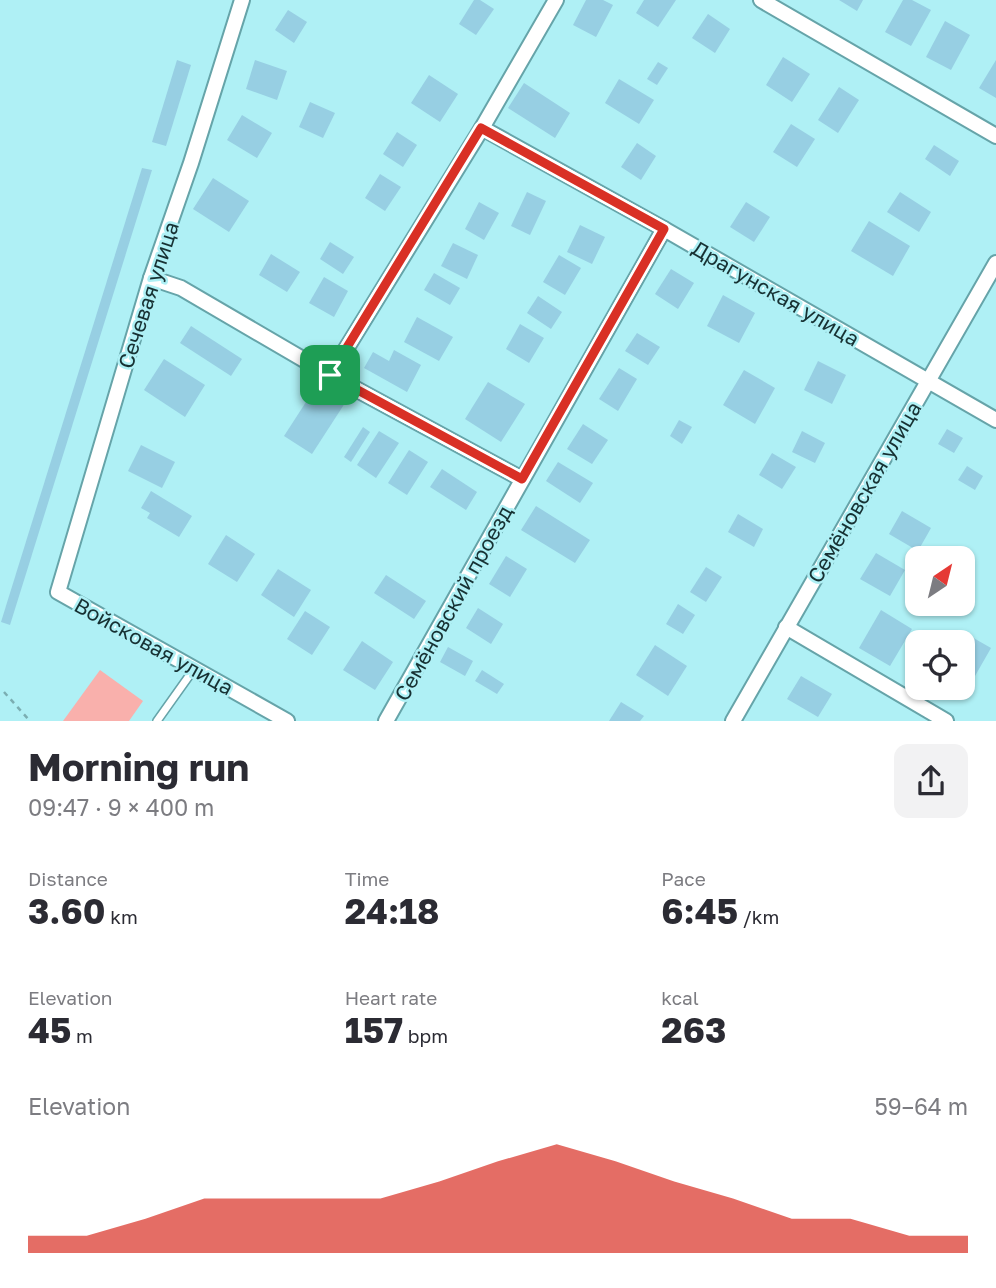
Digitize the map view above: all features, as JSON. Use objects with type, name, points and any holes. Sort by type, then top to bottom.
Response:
[{"type":"street","name":"Сечевая улица","points":[[58,592],[151,278],[191,163],[242,0]]},
{"type":"street","points":[[330,375],[556,0]]},
{"type":"street","points":[[761,0],[996,136]]},
{"type":"street","name":"Драгунская улица","points":[[481,128],[664,229],[996,420]]},
{"type":"street","name":"Семёновский проезд","points":[[386,721],[664,229]]},
{"type":"street","name":"Семёновская улица","points":[[733,721],[996,264]]},
{"type":"street","points":[[151,278],[181,288],[330,375],[522,479]]},
{"type":"street","name":"Войсковая улица","points":[[58,592],[287,721]]},
{"type":"street","points":[[786,627],[946,721]]},
{"type":"lane","points":[[157,721],[194,669]]},
{"type":"path","points":[[4,692],[28,720]]},
{"type":"shaded area","points":[[100,670],[143,701],[129,721],[63,721]]},
{"type":"building","points":[[474,0],[480,0],[494,9],[476,35],[459,24]]},
{"type":"building","points":[[586,0],[603,0],[613,5],[596,37],[573,25]]},
{"type":"building","points":[[644,0],[676,0],[658,27],[636,13]]},
{"type":"building","points":[[839,0],[863,0],[857,11]]},
{"type":"building","points":[[903,0],[912,0],[931,10],[911,46],[885,32]]},
{"type":"building","points":[[288,10],[307,22],[294,43],[275,30]]},
{"type":"building","points":[[708,14],[730,29],[715,53],[692,38]]},
{"type":"building","points":[[945,21],[970,35],[951,70],[926,57]]},
{"type":"building","points":[[783,57],[810,74],[792,102],[766,85]]},
{"type":"building","points":[[177,60],[191,65],[166,146],[152,142]]},
{"type":"building","points":[[255,60],[287,71],[277,100],[246,89]]},
{"type":"building","points":[[996,60],[996,98],[979,88]]},
{"type":"building","points":[[658,62],[668,68],[657,85],[647,79]]},
{"type":"building","points":[[429,75],[458,94],[440,122],[411,103]]},
{"type":"building","points":[[619,79],[654,100],[639,124],[605,103]]},
{"type":"building","points":[[524,83],[570,113],[555,138],[508,108]]},
{"type":"building","points":[[839,87],[859,100],[838,133],[818,120]]},
{"type":"building","points":[[310,102],[335,113],[323,138],[299,127]]},
{"type":"building","points":[[242,115],[272,133],[257,158],[227,140]]},
{"type":"building","points":[[791,124],[815,139],[797,167],[773,152]]},
{"type":"building","points":[[397,132],[417,145],[403,167],[383,154]]},
{"type":"building","points":[[637,143],[656,156],[641,180],[621,167]]},
{"type":"building","points":[[934,145],[959,161],[950,176],[925,159]]},
{"type":"building","points":[[142,168],[152,170],[10,625],[1,622]]},
{"type":"building","points":[[380,174],[401,187],[385,211],[365,198]]},
{"type":"building","points":[[213,178],[249,201],[229,232],[193,209]]},
{"type":"building","points":[[527,192],[546,201],[530,235],[511,226]]},
{"type":"building","points":[[900,192],[931,212],[919,232],[887,212]]},
{"type":"building","points":[[479,202],[499,213],[484,240],[465,229]]},
{"type":"building","points":[[746,202],[770,217],[754,242],[730,227]]},
{"type":"building","points":[[869,221],[910,246],[893,276],[851,251]]},
{"type":"building","points":[[580,225],[605,237],[592,264],[567,252]]},
{"type":"building","points":[[330,242],[354,257],[343,274],[320,259]]},
{"type":"building","points":[[453,243],[478,255],[467,279],[441,266]]},
{"type":"building","points":[[271,254],[300,272],[287,292],[259,275]]},
{"type":"building","points":[[559,255],[581,268],[565,295],[543,282]]},
{"type":"building","points":[[671,269],[694,283],[678,309],[655,294]]},
{"type":"building","points":[[434,273],[460,288],[450,305],[424,290]]},
{"type":"building","points":[[324,277],[348,291],[334,317],[309,303]]},
{"type":"building","points":[[723,295],[755,313],[739,343],[707,326]]},
{"type":"building","points":[[538,296],[562,312],[551,329],[527,313]]},
{"type":"building","points":[[417,317],[453,337],[439,361],[404,342]]},
{"type":"building","points":[[520,324],[544,338],[529,363],[506,349]]},
{"type":"building","points":[[191,326],[242,359],[231,376],[180,343]]},
{"type":"building","points":[[637,333],[660,347],[648,365],[625,351]]},
{"type":"building","points":[[394,350],[421,365],[407,392],[364,368],[373,352],[389,361]]},
{"type":"building","points":[[164,359],[205,385],[185,417],[144,390]]},
{"type":"building","points":[[818,361],[846,375],[832,404],[804,390]]},
{"type":"building","points":[[619,368],[637,379],[618,411],[599,399]]},
{"type":"building","points":[[744,370],[775,388],[755,424],[723,405]]},
{"type":"building","points":[[488,382],[525,404],[501,442],[465,419]]},
{"type":"building","points":[[317,385],[345,403],[312,454],[284,436]]},
{"type":"building","points":[[679,420],[692,427],[682,444],[670,436]]},
{"type":"building","points":[[583,424],[608,440],[592,464],[567,449]]},
{"type":"building","points":[[363,427],[370,432],[351,462],[344,457]]},
{"type":"building","points":[[947,429],[963,438],[954,453],[938,444]]},
{"type":"building","points":[[379,431],[399,443],[376,478],[357,465]]},
{"type":"building","points":[[802,431],[825,443],[815,463],[792,452]]},
{"type":"building","points":[[141,445],[175,462],[162,488],[128,471]]},
{"type":"building","points":[[409,450],[428,462],[407,495],[388,483]]},
{"type":"building","points":[[772,453],[796,467],[782,489],[759,475]]},
{"type":"building","points":[[558,462],[593,483],[580,503],[546,481]]},
{"type":"building","points":[[967,466],[983,476],[975,490],[958,480]]},
{"type":"building","points":[[442,469],[477,492],[466,510],[430,487]]},
{"type":"building","points":[[151,491],[192,516],[179,537],[147,518],[150,513],[141,508]]},
{"type":"building","points":[[536,506],[590,540],[575,563],[521,530]]},
{"type":"building","points":[[902,511],[931,528],[921,546],[909,546],[889,534]]},
{"type":"building","points":[[738,514],[763,529],[754,547],[728,532]]},
{"type":"building","points":[[226,535],[255,554],[237,582],[208,564]]},
{"type":"building","points":[[876,553],[905,570],[890,596],[860,579]]},
{"type":"building","points":[[506,556],[527,569],[510,597],[489,584]]},
{"type":"building","points":[[706,567],[722,577],[706,602],[690,592]]},
{"type":"building","points":[[278,569],[311,590],[294,617],[261,595]]},
{"type":"building","points":[[386,575],[426,601],[414,619],[374,593]]},
{"type":"building","points":[[678,604],[695,615],[683,634],[666,624]]},
{"type":"building","points":[[478,608],[503,624],[491,644],[466,628]]},
{"type":"building","points":[[881,610],[912,629],[905,630],[905,641],[890,666],[859,648]]},
{"type":"building","points":[[305,611],[330,627],[312,655],[287,639]]},
{"type":"building","points":[[975,639],[991,648],[975,676]]},
{"type":"building","points":[[362,641],[393,662],[375,690],[343,670]]},
{"type":"building","points":[[655,645],[687,666],[668,696],[636,675]]},
{"type":"building","points":[[448,647],[473,661],[465,676],[440,662]]},
{"type":"building","points":[[482,670],[504,684],[497,694],[475,681]]},
{"type":"building","points":[[801,676],[832,694],[818,717],[787,699]]},
{"type":"building","points":[[621,702],[644,716],[640,721],[609,721]]},
{"type":"route","points":[[481,128],[664,229],[522,479],[330,375],[481,128]]}]
